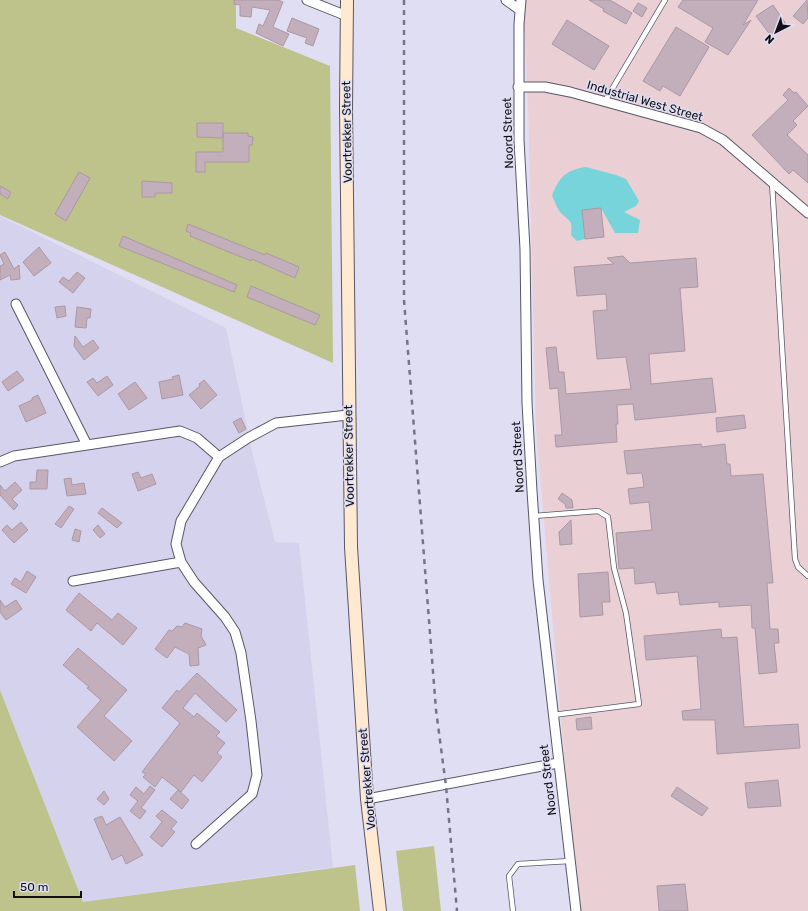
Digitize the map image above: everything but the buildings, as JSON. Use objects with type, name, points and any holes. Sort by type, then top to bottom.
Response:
[{"type":"main road","name":"Voortrekker Street","points":[[347,0],[348,415],[351,547],[368,799],[380,911]]},
{"type":"street","points":[[307,0],[347,16]]},
{"type":"street","points":[[506,0],[520,10]]},
{"type":"street","name":"Noord Street","points":[[521,0],[518,87],[519,140],[525,249],[527,403],[538,580],[576,911]]},
{"type":"street","name":"Industrial West Street","points":[[518,87],[545,87],[605,101],[701,128],[723,140],[808,213]]},
{"type":"street","points":[[16,304],[87,445]]},
{"type":"street","points":[[196,844],[252,794],[257,775],[241,652],[235,632],[225,617],[194,582],[180,562],[176,544],[181,520],[219,457],[248,438],[276,423],[348,415]]},
{"type":"street","points":[[0,462],[14,456],[180,431],[197,438],[219,457]]},
{"type":"street","points":[[73,581],[180,562]]},
{"type":"street","points":[[368,799],[558,763]]},
{"type":"lane","points":[[605,101],[665,0]]},
{"type":"lane","points":[[772,183],[795,559],[798,567],[808,576]]},
{"type":"lane","points":[[534,516],[598,511],[608,517],[614,568],[626,613],[639,704],[553,715]]},
{"type":"lane","points":[[514,911],[509,876],[518,864],[570,861]]},
{"type":"shaded area","points":[[0,0],[236,0],[236,28],[330,66],[333,363],[0,215]]},
{"type":"shaded area","points":[[521,0],[808,0],[808,911],[580,911],[565,765],[536,428],[528,102],[525,36],[520,10]]},
{"type":"shaded area","points":[[586,167],[626,179],[639,201],[636,206],[624,212],[640,220],[638,233],[615,233],[601,208],[582,211],[585,239],[577,241],[571,235],[572,226],[557,207],[552,196],[557,184],[568,172]]},
{"type":"shaded area","points":[[0,216],[226,328],[253,455],[275,542],[299,543],[333,867],[83,902],[0,690]]},
{"type":"shaded area","points":[[0,690],[83,902],[355,865],[360,911],[0,911]]},
{"type":"shaded area","points":[[434,846],[441,911],[403,911],[396,851]]},
{"type":"railway","points":[[404,0],[404,300],[436,710],[446,786],[457,911]]}]
